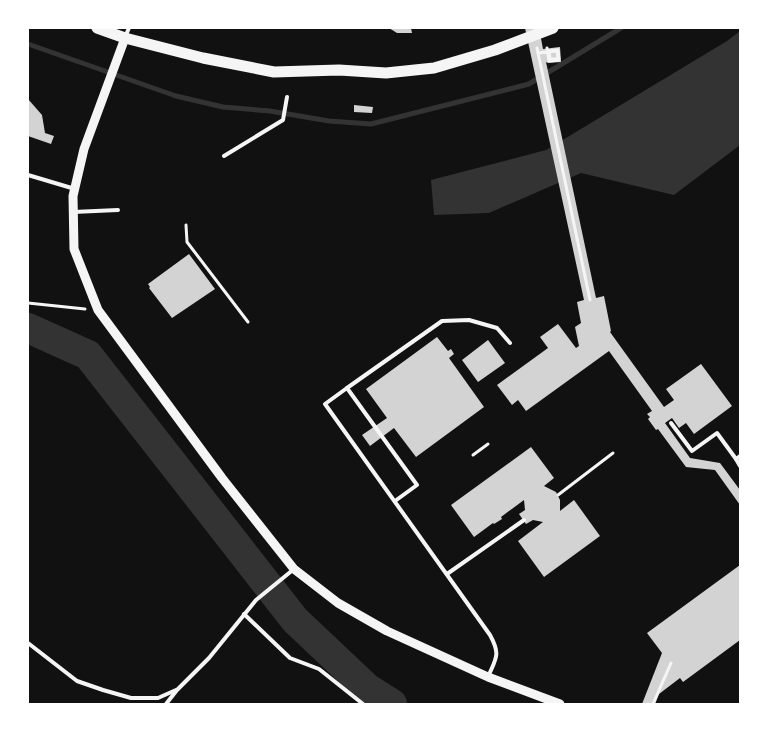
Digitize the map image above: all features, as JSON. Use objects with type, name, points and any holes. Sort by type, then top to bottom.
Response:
[{"type":"main road","points":[[97,28],[127,32],[202,58],[274,72],[339,70],[386,73],[434,68],[495,50],[552,28]]},
{"type":"street","points":[[127,32],[84,149],[73,196],[74,249],[98,310],[222,478],[294,569],[338,604],[387,631],[488,677],[560,704]]},
{"type":"lane","points":[[224,156],[283,120],[287,97]]},
{"type":"lane","points":[[28,174],[74,189]]},
{"type":"lane","points":[[73,212],[118,210]]},
{"type":"lane","points":[[488,677],[497,655],[496,646],[447,574],[325,404],[442,321],[469,320],[497,328],[510,343]]},
{"type":"lane","points":[[347,388],[417,485],[395,501]]},
{"type":"lane","points":[[671,423],[692,451],[717,433],[740,466]]},
{"type":"lane","points":[[736,459],[740,456]]},
{"type":"lane","points":[[447,574],[524,520]]},
{"type":"lane","points":[[166,704],[177,690],[209,658],[256,600],[294,569]]},
{"type":"lane","points":[[244,614],[290,658],[319,669],[363,704]]},
{"type":"lane","points":[[28,643],[77,681],[103,690],[131,698],[158,698],[177,690]]},
{"type":"path","points":[[536,45],[590,300]]},
{"type":"path","points":[[538,54],[548,50],[557,51],[558,59],[550,60],[549,51],[558,50],[558,59],[549,60],[548,51],[558,50],[559,60],[549,61],[548,50]]},
{"type":"path","points":[[186,225],[187,242],[248,322]]},
{"type":"path","points":[[28,303],[98,310]]},
{"type":"path","points":[[473,455],[488,444]]},
{"type":"path","points":[[558,495],[613,453]]},
{"type":"path","points":[[653,704],[671,662]]},
{"type":"shaded area","points":[[740,31],[740,145],[674,195],[581,173],[489,213],[434,215],[431,180],[546,150],[727,41]]},
{"type":"building","points":[[389,28],[411,28],[412,33],[397,33]]},
{"type":"building","points":[[525,28],[539,28],[543,49],[560,47],[561,62],[546,62],[596,298],[604,296],[610,332],[664,407],[674,400],[666,389],[701,364],[732,406],[694,434],[686,423],[679,428],[672,418],[665,423],[690,458],[720,463],[740,490],[740,505],[715,470],[686,467],[658,429],[656,430],[648,419],[650,417],[647,414],[652,411],[609,351],[526,411],[518,400],[512,405],[497,385],[548,348],[540,337],[558,324],[576,348],[579,346],[575,327],[581,323],[577,302],[584,300]]},
{"type":"building","points":[[28,99],[42,115],[45,133],[54,136],[51,144],[28,136]]},
{"type":"building","points":[[354,105],[373,107],[372,113],[354,112]]},
{"type":"building","points":[[189,254],[215,289],[172,318],[148,284]]},
{"type":"building","points":[[437,337],[448,351],[451,349],[454,354],[449,358],[484,407],[416,457],[394,428],[370,446],[362,435],[387,418],[366,389]]},
{"type":"building","points":[[488,340],[505,363],[478,382],[462,360]]},
{"type":"building","points":[[531,447],[554,478],[544,486],[556,492],[560,500],[560,511],[574,500],[600,536],[544,577],[518,541],[543,522],[533,520],[526,524],[519,514],[525,510],[524,500],[501,517],[502,519],[493,523],[474,537],[451,505]]},
{"type":"building","points":[[740,565],[740,640],[683,682],[680,678],[659,694],[655,704],[642,704],[662,653],[647,633]]},
{"type":"waterway","points":[[28,44],[176,96],[223,107],[270,111],[329,121],[371,124],[529,84],[621,28]]},
{"type":"waterway","points":[[28,328],[88,355],[295,620],[367,688],[392,704]]}]
